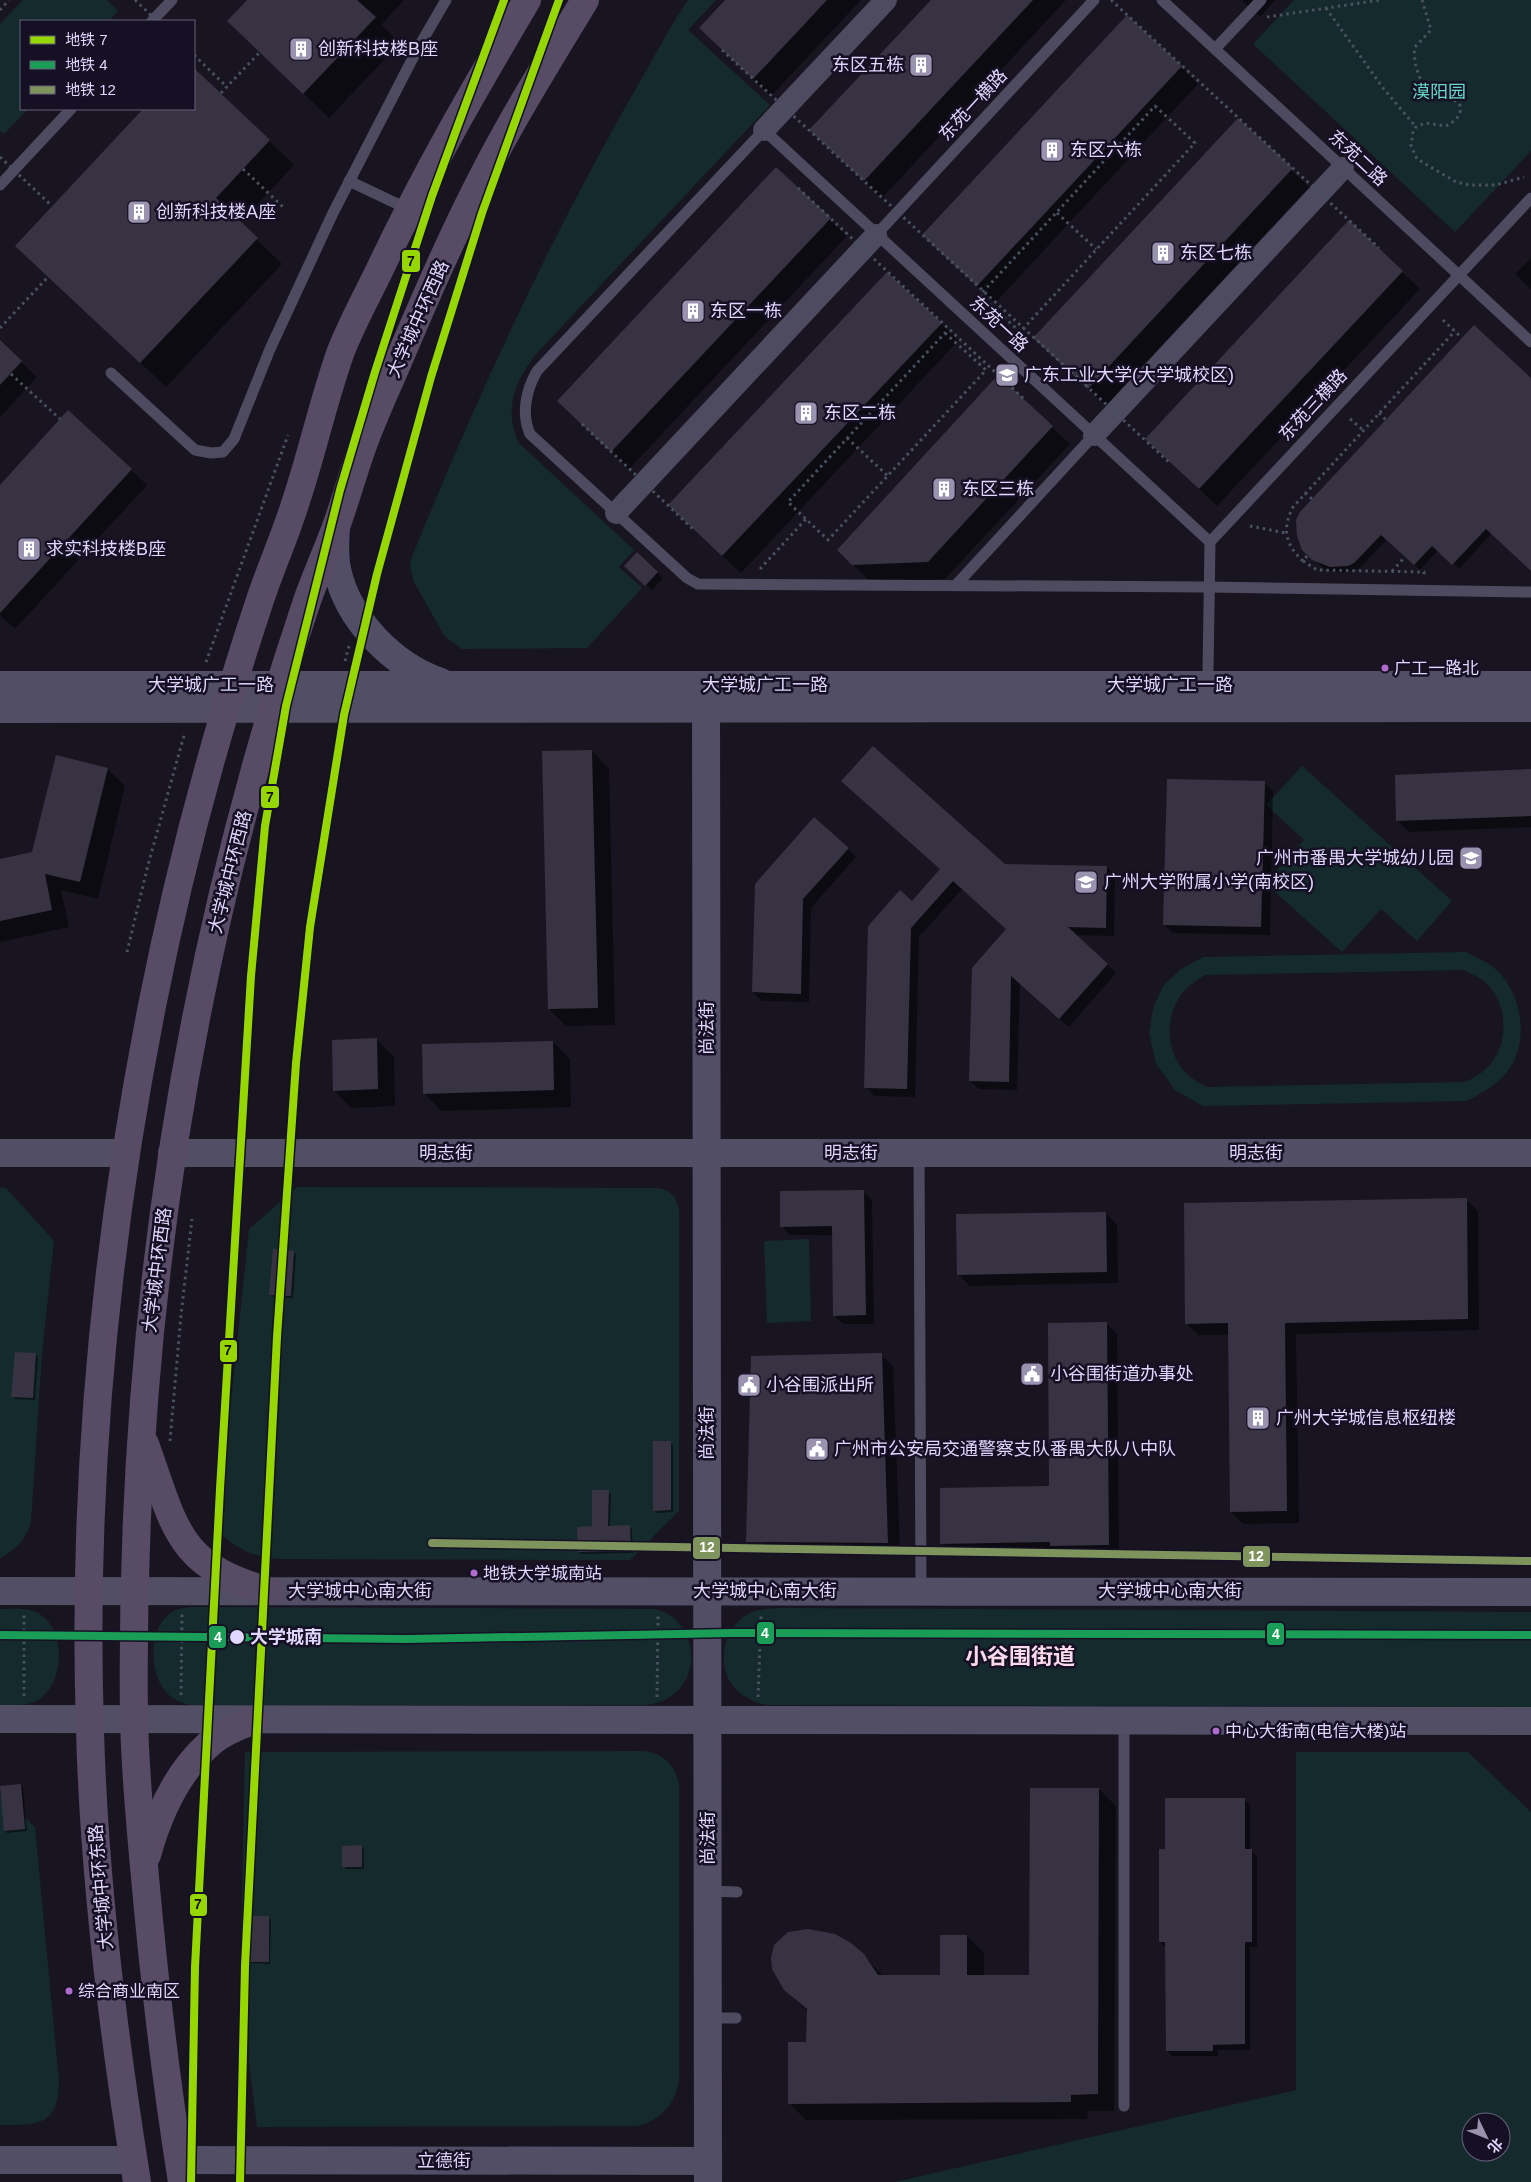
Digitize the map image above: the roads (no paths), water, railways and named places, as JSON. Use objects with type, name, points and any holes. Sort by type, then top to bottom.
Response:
[{"type":"main road","points":[[89,1591],[99,1381],[113,1251],[126,1153],[156,985],[184,862],[230,697],[261,596],[308,464],[342,350],[408,209],[467,102],[527,0]]},
{"type":"main road","name":"大学城中环西路","points":[[134,1720],[134,1591],[141,1432],[150,1319],[172,1153],[196,1013],[224,891],[278,697],[308,598],[337,523],[364,443],[414,323],[483,176],[585,0]]},
{"type":"main road","points":[[337,523],[334,551],[337,570],[352,606],[365,626],[384,647],[407,666],[425,677],[449,685]]},
{"type":"main road","name":"大学城广工一路","points":[[278,697],[449,685],[706,697],[1531,684]]},
{"type":"main road","name":"大学城广工一路","points":[[0,685],[230,697],[706,697],[1531,708]]},
{"type":"main road","name":"大学城广工一路","points":[[0,709],[230,697]]},
{"type":"main road","name":"尚法街","points":[[706,697],[708,2172]]},
{"type":"main road","name":"明志街","points":[[172,1153],[1531,1152]]},
{"type":"main road","points":[[0,1153],[126,1153]]},
{"type":"main road","points":[[141,1432],[173,1522],[190,1549],[200,1560],[222,1575],[269,1591]]},
{"type":"main road","name":"大学城中心南大街","points":[[0,1591],[1531,1592]]},
{"type":"main road","name":"大学城中环东路","points":[[89,1591],[89,1720],[101,1902],[125,2109],[135,2171]]},
{"type":"main road","points":[[0,1719],[1531,1721]]},
{"type":"main road","points":[[134,1720],[154,1976],[181,2171]]},
{"type":"main road","points":[[144,1866],[160,1817],[185,1772],[209,1744],[225,1733],[255,1720]]},
{"type":"main road","points":[[0,2160],[135,2171]]},
{"type":"main road","name":"立德街","points":[[181,2171],[708,2172]]},
{"type":"street","points":[[764,130],[886,0]]},
{"type":"street","points":[[1094,435],[1343,168]]},
{"type":"street","points":[[616,513],[876,234]]},
{"type":"lane","points":[[153,20],[172,0]]},
{"type":"lane","points":[[111,373],[195,450],[210,453],[222,452],[234,439],[270,349],[349,181],[418,48],[446,0]]},
{"type":"lane","name":"东苑一横路","points":[[876,234],[1094,0]]},
{"type":"lane","name":"东苑二路","points":[[1162,0],[1531,342]]},
{"type":"lane","points":[[1215,49],[1260,0]]},
{"type":"lane","points":[[0,184],[70,110]]},
{"type":"lane","points":[[764,130],[537,371],[533,378],[525,407],[525,419],[530,434],[691,581],[704,585],[1209,587],[1531,592]]},
{"type":"lane","name":"东苑一路","points":[[764,130],[1210,542]]},
{"type":"lane","points":[[349,181],[408,209]]},
{"type":"lane","name":"东苑三横路","points":[[1210,542],[1531,198]]},
{"type":"lane","points":[[956,585],[1094,435]]},
{"type":"lane","points":[[1208,672],[1210,542]]},
{"type":"lane","points":[[919,1153],[921,1591]]},
{"type":"lane","points":[[1124,1720],[1124,2106]]},
{"type":"lane","points":[[708,1891],[736,1892]]},
{"type":"lane","points":[[708,2018],[736,2018]]},
{"type":"metro line","name":"7","points":[[191,2182],[195,1967],[220,1489],[251,976],[265,826],[286,706],[340,490],[375,372],[432,196],[504,0]]},
{"type":"metro line","name":"7","points":[[240,2182],[245,1966],[277,1337],[296,1063],[310,927],[344,715],[377,574],[431,377],[482,213],[559,0]]},
{"type":"metro line","name":"12","points":[[432,1543],[1531,1561]]},
{"type":"metro line","name":"4","points":[[0,1635],[407,1639],[731,1633],[1531,1635]]},
{"type":"place","name":"创新科技楼B座","points":[[301,49]]},
{"type":"place","name":"东区五栋","points":[[921,65]]},
{"type":"place","name":"东区六栋","points":[[1052,150]]},
{"type":"place","name":"创新科技楼A座","points":[[139,212]]},
{"type":"place","name":"东区七栋","points":[[1163,253]]},
{"type":"place","name":"东区一栋","points":[[693,311]]},
{"type":"place","name":"广东工业大学(大学城校区)","points":[[1007,375]]},
{"type":"place","name":"东区二栋","points":[[806,413]]},
{"type":"place","name":"东区三栋","points":[[944,489]]},
{"type":"place","name":"求实科技楼B座","points":[[29,549]]},
{"type":"place","name":"广工一路北","points":[[1385,668]]},
{"type":"place","name":"广州市番禺大学城幼儿园","points":[[1471,858]]},
{"type":"place","name":"广州大学附属小学(南校区)","points":[[1086,882]]},
{"type":"place","name":"小谷围街道办事处","points":[[1032,1374]]},
{"type":"place","name":"小谷围派出所","points":[[749,1385]]},
{"type":"place","name":"广州大学城信息枢纽楼","points":[[1258,1418]]},
{"type":"place","name":"广州市公安局交通警察支队番禺大队八中队","points":[[817,1449]]},
{"type":"place","name":"地铁大学城南站","points":[[474,1573]]},
{"type":"place","name":"大学城南","points":[[237,1637]]},
{"type":"place","name":"中心大街南(电信大楼)站","points":[[1216,1731]]},
{"type":"place","name":"综合商业南区","points":[[69,1991]]},
{"type":"district","name":"小谷围街道","points":[[1020,1656]]},
{"type":"park label","name":"漠阳园","points":[[1439,92]]}]
